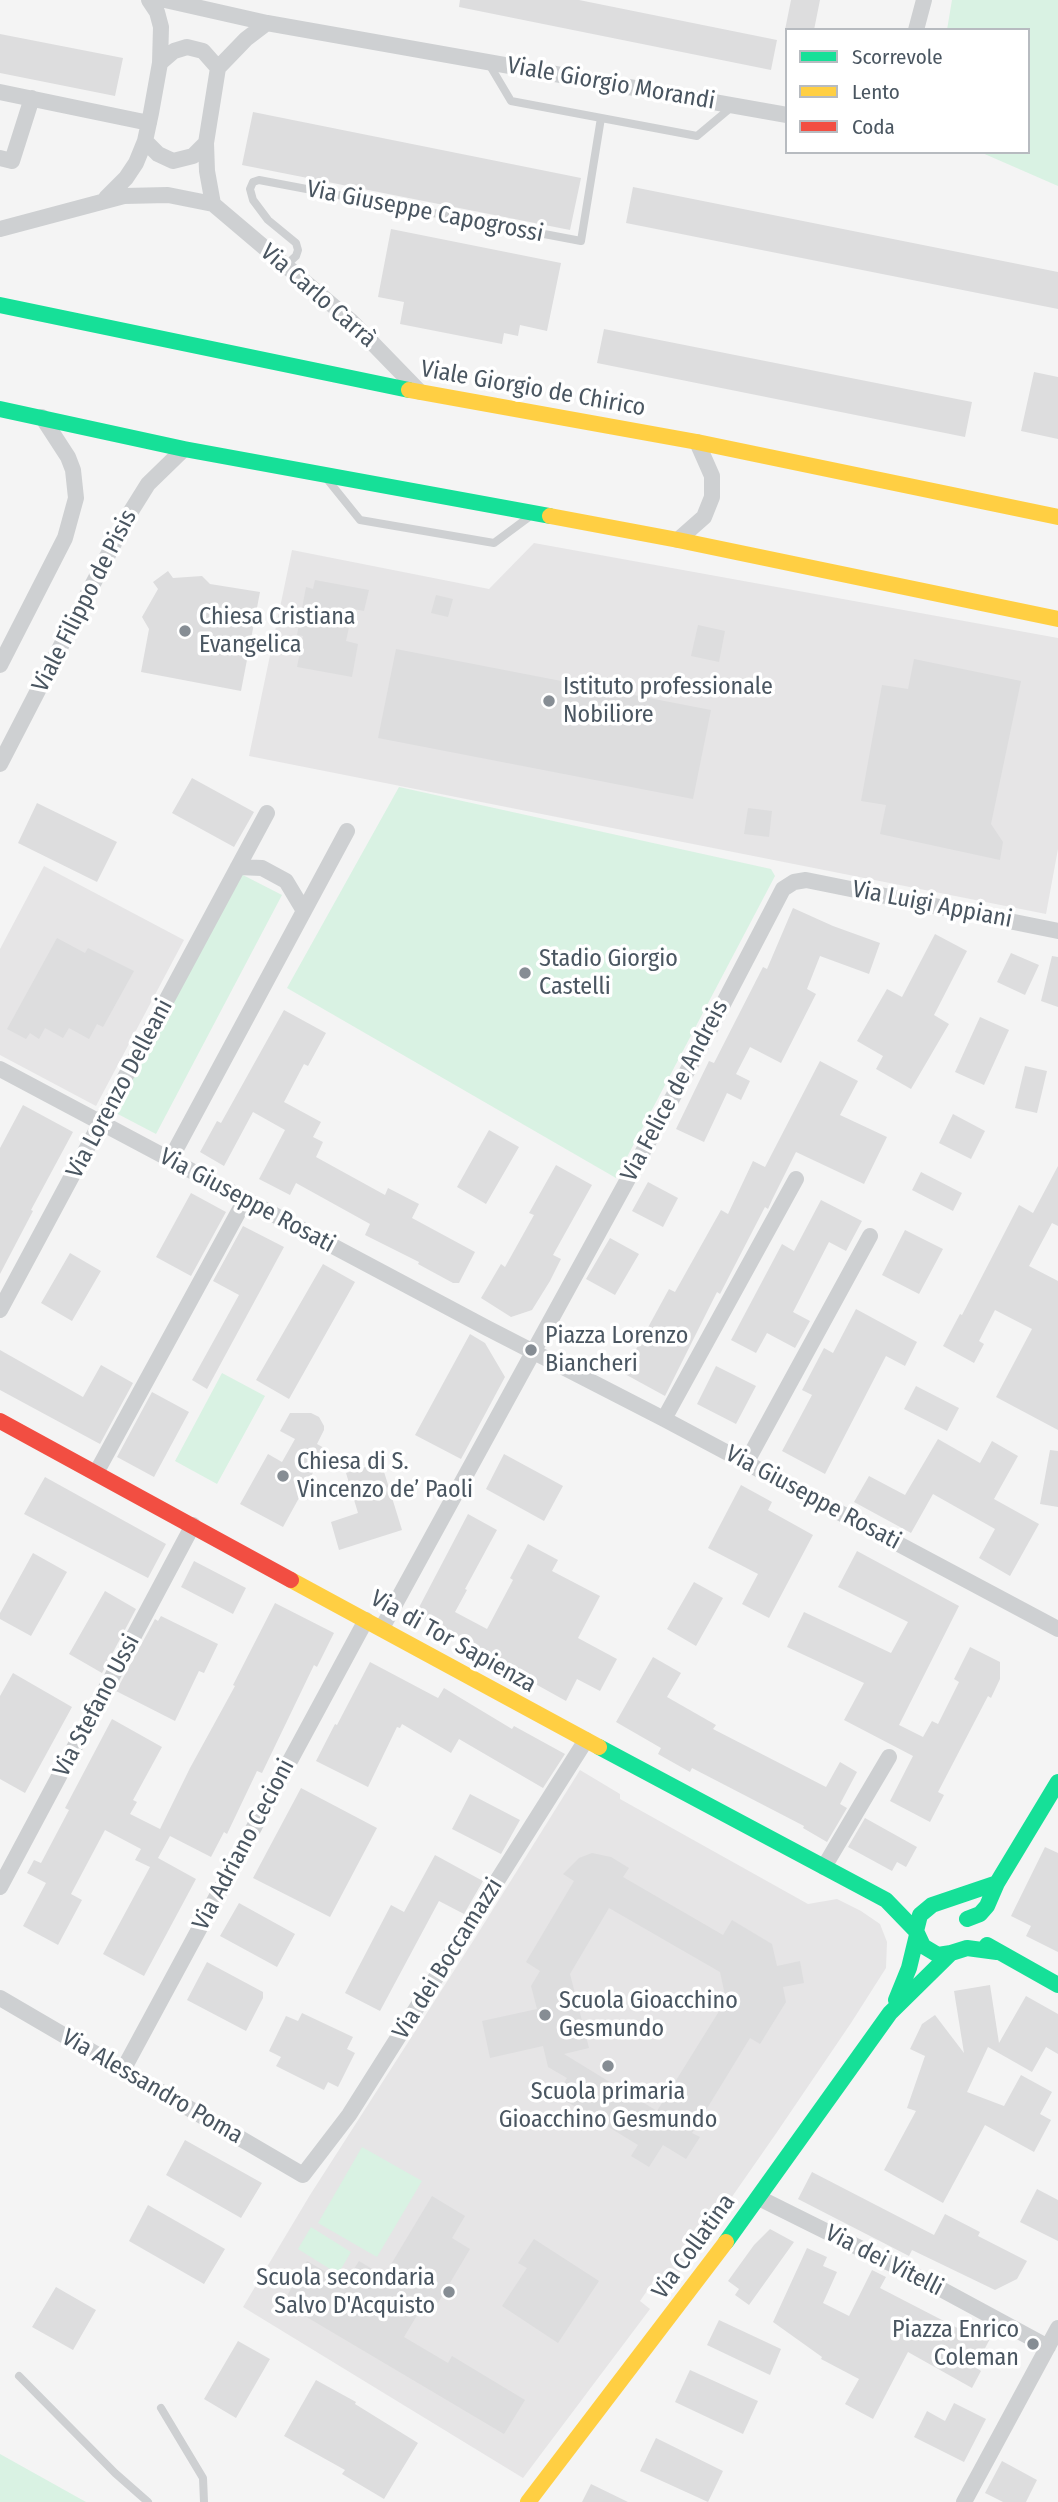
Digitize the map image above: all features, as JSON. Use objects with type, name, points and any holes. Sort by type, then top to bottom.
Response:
[{"type":"street","points":[[104,200],[132,171],[145,141],[160,63],[161,27],[157,12],[149,0]]},
{"type":"street","name":"Viale Giorgio Morandi","points":[[165,0],[267,23],[785,115]]},
{"type":"street","points":[[917,28],[925,0]]},
{"type":"street","points":[[0,229],[104,200],[135,195],[167,195],[213,204],[207,171],[206,144],[218,68],[246,39],[267,23]]},
{"type":"street","points":[[160,63],[178,49],[193,48],[203,51],[218,68]]},
{"type":"street","points":[[0,92],[149,123]]},
{"type":"street","points":[[0,158],[12,161],[32,99]]},
{"type":"street","points":[[145,141],[158,154],[173,161],[193,156],[206,144]]},
{"type":"street","name":"Via Carlo Carrà","points":[[213,204],[351,321],[420,392]]},
{"type":"street","name":"Viale Giorgio de Chirico","points":[[0,305],[420,392],[697,442],[1058,517]]},
{"type":"street","points":[[0,409],[184,449],[678,540],[1058,619]]},
{"type":"street","name":"Viale Filippo de Pisis","points":[[0,665],[65,538],[76,498],[73,470],[68,457],[42,417]]},
{"type":"street","points":[[678,540],[704,517],[712,498],[712,475],[697,442]]},
{"type":"street","name":"Viale Filippo de Pisis","points":[[0,764],[128,516],[148,484],[184,449]]},
{"type":"street","name":"Via Lorenzo Delleani","points":[[0,1310],[267,813]]},
{"type":"street","points":[[170,1160],[347,831]]},
{"type":"street","points":[[238,867],[262,868],[286,881],[304,911]]},
{"type":"street","name":"Via Luigi Appiani","points":[[806,880],[1058,931]]},
{"type":"street","name":"Via Felice de Andreis","points":[[533,1352],[708,1033],[776,900],[791,883],[806,880]]},
{"type":"street","name":"Via Giuseppe Rosati","points":[[0,1069],[1058,1629]]},
{"type":"street","points":[[664,1419],[796,1179]]},
{"type":"street","points":[[96,1473],[244,1200]]},
{"type":"street","points":[[746,1462],[870,1236]]},
{"type":"street","points":[[382,1628],[533,1352]]},
{"type":"street","name":"Via di Tor Sapienza","points":[[0,1421],[886,1900]]},
{"type":"street","name":"Via Stefano Ussi","points":[[0,1887],[194,1525]]},
{"type":"street","name":"Via Adriano Cecioni","points":[[123,2070],[366,1620]]},
{"type":"street","name":"Via dei Boccamazzi","points":[[303,2175],[349,2115],[586,1740]]},
{"type":"street","points":[[824,1867],[889,1757]]},
{"type":"street","points":[[890,2013],[966,1938],[968,1923],[985,1910],[1058,1782]]},
{"type":"street","points":[[890,2013],[909,1968],[920,1915],[939,1903],[998,1883]]},
{"type":"street","points":[[886,1900],[956,1906],[981,1941],[1058,1985]]},
{"type":"street","points":[[886,1900],[929,1952],[938,1955],[980,1948],[997,1952]]},
{"type":"street","name":"Via Alessandro Poma","points":[[0,1998],[303,2175]]},
{"type":"street","name":"Via Collatina","points":[[527,2502],[674,2314],[890,2013]]},
{"type":"street","name":"Via dei Vitelli","points":[[759,2198],[1010,2325],[1048,2347]]},
{"type":"street","points":[[964,2502],[1058,2328]]},
{"type":"lane","name":"Viale Giorgio Morandi","points":[[487,62],[511,101],[697,136],[734,105]]},
{"type":"lane","name":"Via Giuseppe Capogrossi","points":[[285,267],[296,256],[296,243],[268,220],[253,200],[250,188],[253,182],[259,180],[581,241],[601,118]]},
{"type":"lane","points":[[323,474],[360,520],[494,543],[534,514]]},
{"type":"lane","points":[[19,2376],[115,2473],[148,2502]]},
{"type":"lane","points":[[161,2408],[203,2478],[204,2502]]},
{"type":"shaded area","points":[[534,543],[1058,638],[1058,849],[1046,914],[249,756],[292,550],[489,589]]},
{"type":"shaded area","points":[[44,866],[184,940],[96,1106],[0,1055],[0,949]]},
{"type":"shaded area","name":"Scuola primaria Gioacchino Gesmundo","points":[[580,1770],[620,1794],[620,1799],[808,1904],[837,1899],[861,1911],[880,1924],[887,1942],[886,1968],[775,2135],[667,2290],[653,2282],[640,2301],[650,2309],[523,2478],[243,2307],[310,2195]]},
{"type":"green space","points":[[952,0],[1058,0],[1058,186],[985,154],[1030,154],[1030,28],[947,28]]},
{"type":"green space","points":[[399,787],[771,869],[775,876],[616,1178],[287,988]]},
{"type":"green space","points":[[239,873],[282,895],[156,1134],[114,1112]]},
{"type":"green space","points":[[222,1373],[265,1396],[217,1484],[175,1461]]},
{"type":"green space","points":[[362,2147],[422,2181],[377,2257],[318,2223]]},
{"type":"green space","points":[[311,2227],[351,2252],[338,2274],[298,2249]]},
{"type":"green space","points":[[0,2454],[86,2502],[0,2502]]},
{"type":"building","points":[[460,0],[579,0],[777,40],[771,70],[459,7]]},
{"type":"building","points":[[791,0],[820,0],[814,28],[785,28]]},
{"type":"building","points":[[0,34],[123,58],[115,96],[0,73]]},
{"type":"building","points":[[253,112],[581,178],[570,230],[242,165]]},
{"type":"building","points":[[633,187],[1058,272],[1058,309],[626,223]]},
{"type":"building","points":[[391,229],[561,263],[547,331],[520,325],[518,336],[504,333],[502,344],[400,324],[404,302],[378,297]]},
{"type":"building","points":[[604,329],[972,402],[965,437],[597,363]]},
{"type":"building","points":[[1034,372],[1058,377],[1058,439],[1021,431]]},
{"type":"building","points":[[168,571],[173,578],[202,576],[210,584],[260,592],[241,691],[141,672],[149,629],[142,617],[158,589],[153,582]]},
{"type":"building","points":[[315,580],[369,590],[364,611],[353,609],[346,641],[358,644],[352,677],[297,667],[303,636],[297,635],[306,587],[313,589]]},
{"type":"building","points":[[436,595],[453,599],[448,617],[431,613]]},
{"type":"building","points":[[698,625],[725,631],[719,662],[691,656]]},
{"type":"building","points":[[396,649],[711,710],[693,799],[378,738]]},
{"type":"building","points":[[914,659],[1021,681],[991,824],[1003,842],[1000,860],[880,834],[886,805],[861,801],[882,685],[908,689]]},
{"type":"building","points":[[192,778],[254,812],[234,847],[172,813]]},
{"type":"building","points":[[37,803],[117,842],[97,882],[18,843]]},
{"type":"building","points":[[748,808],[772,811],[769,837],[744,834]]},
{"type":"building","points":[[793,908],[880,943],[869,974],[820,956],[807,989],[816,994],[781,1063],[750,1047],[736,1074],[750,1081],[741,1100],[727,1093],[704,1142],[676,1129],[709,1061],[714,1063],[763,967],[767,969]]},
{"type":"building","points":[[935,934],[967,951],[934,1015],[949,1024],[911,1089],[876,1069],[883,1056],[857,1041],[887,989],[902,997]]},
{"type":"building","points":[[57,938],[85,953],[88,948],[134,971],[103,1027],[97,1024],[89,1039],[69,1028],[63,1038],[45,1028],[39,1039],[30,1033],[26,1039],[7,1029]]},
{"type":"building","points":[[1011,953],[1039,965],[1025,995],[997,982]]},
{"type":"building","points":[[1052,956],[1058,957],[1058,1007],[1041,1001]]},
{"type":"building","points":[[284,1010],[326,1033],[308,1066],[304,1064],[284,1102],[321,1122],[313,1137],[323,1142],[316,1157],[385,1195],[388,1188],[419,1204],[412,1218],[475,1252],[459,1283],[453,1283],[418,1264],[419,1262],[365,1235],[370,1224],[296,1183],[290,1195],[259,1179],[285,1130],[253,1112],[224,1166],[200,1152],[217,1121],[221,1123]]},
{"type":"building","points":[[980,1017],[1009,1030],[984,1085],[955,1072]]},
{"type":"building","points":[[820,1061],[858,1081],[840,1115],[887,1137],[864,1184],[796,1152],[768,1209],[765,1207],[720,1294],[717,1292],[665,1396],[623,1373],[669,1289],[675,1292],[721,1210],[728,1214],[753,1161],[765,1167]]},
{"type":"building","points":[[1025,1066],[1047,1071],[1037,1113],[1015,1108]]},
{"type":"building","points":[[23,1105],[73,1132],[0,1274],[0,1148]]},
{"type":"building","points":[[953,1114],[985,1131],[971,1159],[939,1143]]},
{"type":"building","points":[[489,1130],[519,1147],[486,1204],[457,1187]]},
{"type":"building","points":[[556,1165],[592,1185],[553,1255],[561,1259],[550,1281],[532,1310],[511,1317],[481,1298],[501,1264],[505,1267],[534,1215],[529,1213]]},
{"type":"building","points":[[1058,1166],[1058,1226],[1052,1223],[1029,1266],[1058,1281],[1058,1430],[996,1397],[1032,1329],[995,1310],[979,1341],[984,1344],[974,1363],[943,1346],[1019,1205],[1033,1213]]},
{"type":"building","points":[[921,1172],[962,1193],[953,1211],[912,1190]]},
{"type":"building","points":[[648,1182],[678,1198],[663,1227],[632,1211]]},
{"type":"building","points":[[191,1193],[226,1212],[191,1276],[156,1257]]},
{"type":"building","points":[[821,1200],[862,1221],[846,1251],[829,1242],[793,1312],[810,1321],[795,1348],[767,1333],[756,1353],[731,1340],[782,1244],[794,1251]]},
{"type":"building","points":[[243,1226],[284,1247],[207,1389],[192,1380],[239,1295],[213,1281]]},
{"type":"building","points":[[905,1230],[943,1249],[919,1294],[882,1275]]},
{"type":"building","points":[[610,1238],[639,1254],[615,1295],[586,1279]]},
{"type":"building","points":[[70,1253],[101,1271],[72,1321],[41,1303]]},
{"type":"building","points":[[323,1264],[355,1282],[289,1399],[256,1380]]},
{"type":"building","points":[[856,1309],[917,1342],[905,1366],[886,1356],[825,1474],[782,1451],[812,1395],[802,1390],[824,1348],[833,1353]]},
{"type":"building","points":[[470,1334],[485,1343],[505,1377],[461,1459],[415,1435]]},
{"type":"building","points":[[0,1350],[83,1397],[101,1365],[133,1383],[100,1444],[0,1390]]},
{"type":"building","points":[[716,1366],[756,1386],[736,1424],[697,1404]]},
{"type":"building","points":[[916,1386],[959,1408],[947,1431],[904,1409]]},
{"type":"building","points":[[152,1392],[189,1412],[154,1477],[117,1457]]},
{"type":"building","name":"Chiesa di S. Vincenzo de’ Paoli","points":[[290,1413],[311,1413],[319,1417],[324,1430],[317,1444],[326,1449],[283,1527],[240,1504],[268,1454],[282,1462],[295,1439],[280,1431]]},
{"type":"building","points":[[938,1439],[980,1463],[992,1441],[1018,1456],[994,1499],[1039,1524],[1010,1576],[979,1558],[995,1529],[933,1494],[911,1533],[854,1502],[869,1476],[905,1495]]},
{"type":"building","points":[[1050,1450],[1058,1451],[1058,1507],[1040,1504]]},
{"type":"building","points":[[504,1454],[563,1486],[544,1521],[486,1489]]},
{"type":"building","points":[[381,1462],[402,1530],[339,1550],[331,1522],[358,1513],[346,1473]]},
{"type":"building","points":[[45,1477],[166,1544],[148,1578],[24,1514]]},
{"type":"building","points":[[741,1485],[772,1502],[768,1510],[813,1535],[769,1618],[742,1604],[758,1574],[708,1548]]},
{"type":"building","points":[[468,1514],[497,1530],[455,1612],[487,1629],[513,1580],[510,1578],[528,1544],[558,1560],[552,1571],[600,1596],[578,1638],[617,1659],[600,1691],[577,1679],[566,1701],[415,1615]]},
{"type":"building","points":[[857,1551],[959,1606],[899,1725],[923,1737],[932,1721],[938,1724],[959,1682],[954,1679],[970,1647],[1000,1662],[1000,1679],[991,1698],[988,1696],[938,1792],[944,1795],[930,1822],[890,1801],[913,1756],[844,1720],[864,1683],[787,1647],[804,1612],[891,1653],[908,1622],[838,1587]]},
{"type":"building","points":[[33,1553],[67,1572],[31,1636],[0,1619],[0,1613]]},
{"type":"building","points":[[194,1561],[246,1588],[233,1614],[181,1587]]},
{"type":"building","points":[[694,1582],[723,1598],[696,1646],[667,1629]]},
{"type":"building","points":[[105,1591],[136,1609],[102,1673],[69,1654]]},
{"type":"building","points":[[275,1603],[334,1633],[317,1667],[314,1665],[262,1773],[257,1771],[227,1834],[224,1832],[211,1857],[170,1836],[158,1858],[196,1879],[144,1976],[103,1954],[150,1867],[135,1860],[141,1849],[105,1830],[71,1894],[82,1900],[58,1945],[23,1926],[46,1883],[27,1873],[34,1860],[41,1863],[69,1810],[65,1808],[112,1719],[162,1747],[133,1800],[137,1802],[130,1814],[160,1829]]},
{"type":"building","points":[[161,1616],[218,1644],[204,1673],[199,1671],[175,1721],[116,1691],[155,1619],[158,1621]]},
{"type":"building","points":[[653,1657],[681,1673],[667,1697],[716,1725],[713,1729],[826,1787],[840,1762],[857,1772],[840,1804],[847,1808],[827,1842],[803,1828],[804,1826],[692,1768],[690,1772],[658,1754],[661,1748],[616,1722]]},
{"type":"building","points":[[370,1662],[438,1698],[444,1688],[512,1729],[514,1726],[565,1754],[543,1788],[459,1739],[451,1753],[402,1724],[400,1728],[397,1727],[368,1787],[316,1761]]},
{"type":"building","points":[[13,1673],[72,1707],[25,1793],[0,1779],[0,1696]]},
{"type":"building","points":[[301,1788],[377,1828],[330,1917],[253,1878]]},
{"type":"building","points":[[470,1794],[520,1820],[501,1854],[452,1829]]},
{"type":"building","points":[[865,1818],[917,1847],[906,1867],[897,1862],[892,1871],[848,1847]]},
{"type":"building","points":[[1045,1847],[1058,1853],[1058,1952],[1026,1936],[1031,1926],[1011,1916]]},
{"type":"building","name":"Scuola Gioacchino Gesmundo","points":[[592,1853],[611,1857],[629,1868],[623,1877],[723,1935],[732,1920],[772,1944],[777,1966],[800,1961],[804,1983],[783,1987],[786,2002],[760,2044],[750,2038],[692,2133],[700,2137],[686,2159],[663,2145],[649,2167],[631,2156],[638,2145],[556,2095],[567,2078],[548,2067],[543,2046],[490,2058],[482,2021],[537,2009],[531,1986],[540,1971],[526,1962],[574,1881],[563,1874],[579,1858]],"holes":[[[609,1908],[720,1972],[726,2000],[657,2111],[564,2054],[589,2048],[570,1974]]]},
{"type":"building","points":[[435,1855],[483,1881],[464,1914],[439,1901],[380,2011],[345,1993],[391,1905],[404,1912]]},
{"type":"building","points":[[239,1903],[295,1934],[277,1967],[220,1936]]},
{"type":"building","points":[[207,1962],[263,1992],[263,1998],[246,2031],[187,2000]]},
{"type":"building","points":[[990,1985],[999,2043],[1026,1996],[1058,2014],[1058,2054],[1046,2047],[1032,2072],[988,2047],[967,2092],[1004,2106],[1021,2075],[1052,2092],[1040,2114],[1051,2120],[1034,2152],[985,2125],[943,2203],[884,2170],[916,2111],[907,2108],[925,2056],[910,2049],[922,2024],[935,2015],[964,2053],[954,1991]]},
{"type":"building","points":[[302,2013],[353,2037],[347,2049],[355,2053],[338,2087],[328,2082],[324,2090],[276,2066],[281,2057],[269,2051],[286,2016],[298,2021]]},
{"type":"building","points":[[185,2140],[262,2183],[241,2218],[166,2175]]},
{"type":"building","points":[[812,2172],[934,2235],[945,2214],[980,2232],[978,2236],[1027,2261],[1017,2279],[995,2290],[912,2250],[909,2256],[798,2199]]},
{"type":"building","points":[[1037,2189],[1058,2200],[1058,2241],[1020,2222]]},
{"type":"building","points":[[432,2196],[465,2216],[452,2238],[470,2249],[438,2303],[428,2297],[404,2337],[448,2363],[452,2356],[525,2400],[504,2434],[283,2303],[307,2261],[345,2283],[359,2261],[384,2276]]},
{"type":"building","points":[[148,2205],[225,2249],[204,2284],[129,2241]]},
{"type":"building","points":[[770,2229],[794,2242],[749,2305],[735,2295],[739,2289],[728,2281],[754,2245]]},
{"type":"building","points":[[534,2239],[599,2281],[558,2343],[502,2306],[527,2268],[518,2263]]},
{"type":"building","points":[[807,2248],[827,2257],[823,2266],[837,2272],[823,2303],[849,2316],[872,2270],[886,2277],[880,2288],[969,2334],[972,2328],[991,2337],[975,2367],[981,2371],[972,2388],[908,2352],[873,2419],[845,2404],[859,2379],[821,2359],[822,2357],[773,2322]]},
{"type":"building","points":[[56,2287],[96,2310],[73,2350],[32,2327]]},
{"type":"building","points":[[719,2320],[781,2349],[770,2375],[707,2345]]},
{"type":"building","points":[[238,2341],[270,2359],[236,2418],[204,2399]]},
{"type":"building","points":[[690,2370],[758,2401],[743,2434],[675,2402]]},
{"type":"building","points":[[316,2380],[356,2402],[355,2404],[418,2443],[384,2499],[342,2474],[345,2470],[284,2436]]},
{"type":"building","points":[[954,2403],[986,2419],[964,2462],[914,2437],[927,2411],[945,2421]]},
{"type":"building","points":[[656,2438],[723,2471],[708,2502],[640,2471]]},
{"type":"building","points":[[1002,2461],[1037,2480],[1026,2502],[1003,2502],[985,2493]]},
{"type":"building","points":[[591,2484],[628,2502],[582,2502]]},
{"type":"traffic: fast","points":[[0,305],[409,390]]},
{"type":"traffic: fast","points":[[0,409],[184,449],[550,516]]},
{"type":"traffic: fast","points":[[599,1747],[886,1900],[916,1931]]},
{"type":"traffic: fast","points":[[967,1919],[980,1914],[987,1906],[997,1883],[1058,1782]]},
{"type":"traffic: fast","points":[[951,1953],[938,1955],[923,1946],[916,1931],[920,1915],[932,1905],[997,1883]]},
{"type":"traffic: fast","points":[[896,2000],[909,1968],[917,1935]]},
{"type":"traffic: fast","points":[[987,1945],[1058,1985]]},
{"type":"traffic: fast","points":[[726,2242],[890,2013],[951,1953],[967,1948],[997,1952]]},
{"type":"traffic: slow","points":[[409,390],[697,442],[1058,517]]},
{"type":"traffic: slow","points":[[550,516],[1058,619]]},
{"type":"traffic: slow","points":[[291,1580],[599,1747]]},
{"type":"traffic: slow","points":[[528,2502],[726,2242]]},
{"type":"traffic: jam","points":[[0,1421],[291,1580]]},
{"type":"place","name":"Chiesa Cristiana Evangelica","points":[[185,631]]},
{"type":"place","name":"Istituto professionale Nobiliore","points":[[549,701]]},
{"type":"place","name":"Stadio Giorgio Castelli","points":[[525,973]]},
{"type":"place","name":"Piazza Lorenzo Biancheri","points":[[531,1350]]},
{"type":"place","name":"Chiesa di S. Vincenzo de’ Paoli","points":[[283,1476]]},
{"type":"place","name":"Scuola Gioacchino Gesmundo","points":[[545,2015]]},
{"type":"place","name":"Scuola primaria Gioacchino Gesmundo","points":[[608,2066]]},
{"type":"place","name":"Scuola secondaria Salvo D'Acquisto","points":[[449,2292]]},
{"type":"place","name":"Piazza Enrico Coleman","points":[[1033,2344]]}]
